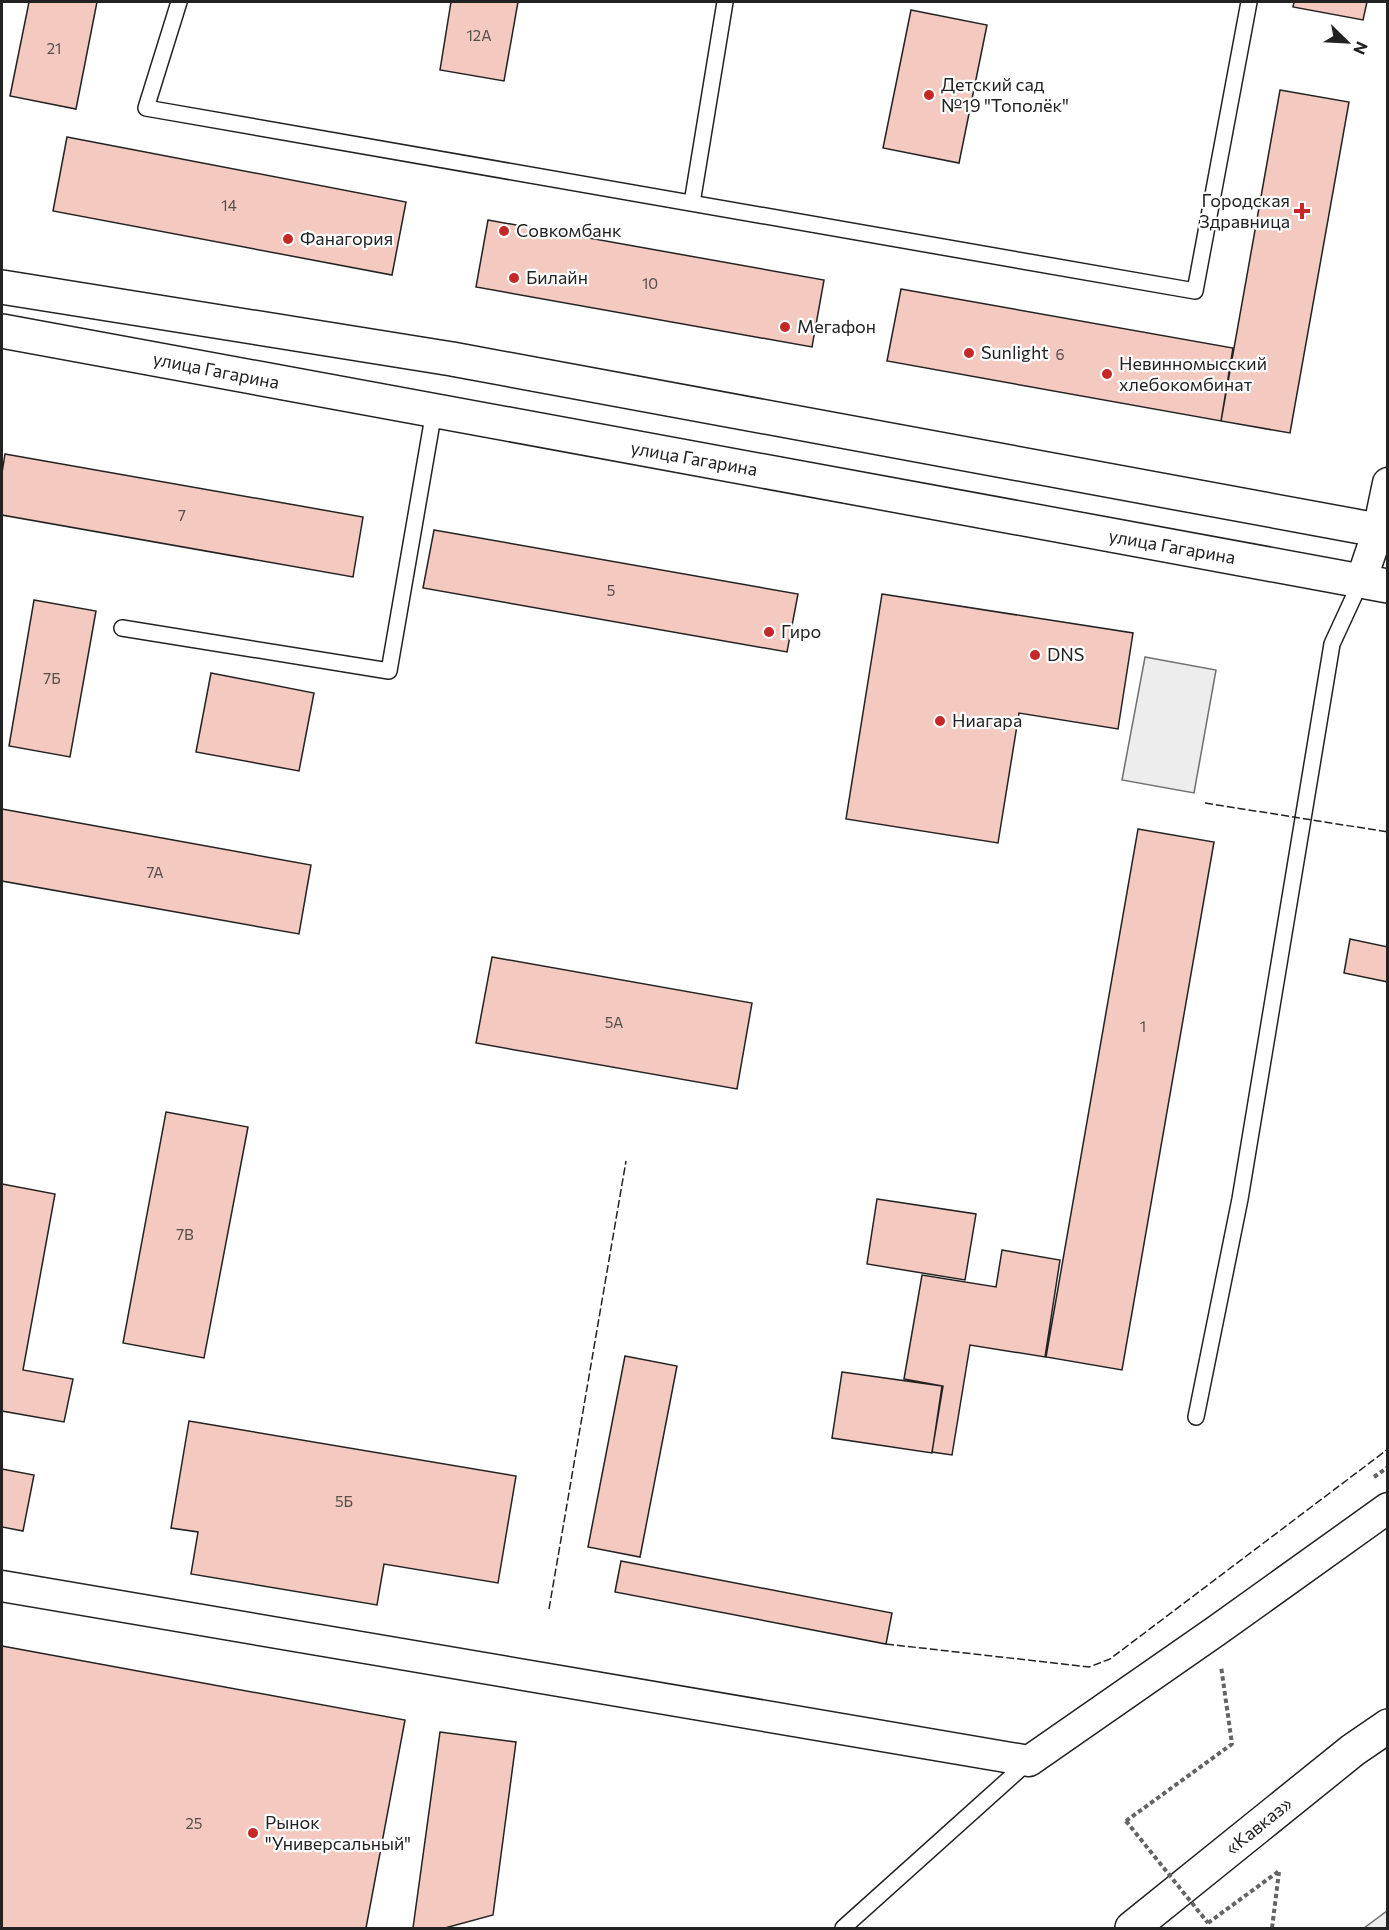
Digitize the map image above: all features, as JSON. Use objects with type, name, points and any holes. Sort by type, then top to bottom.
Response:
[{"type":"main road","points":[[2,287],[452,359],[1383,531]]},
{"type":"main road","name":"улица Гагарина","points":[[2,331],[1374,584]]},
{"type":"main road","name":"«Кавказ»","points":[[1132,1929],[1353,1750],[1388,1726]]},
{"type":"street","points":[[1374,584],[1388,483]]},
{"type":"street","points":[[2,1586],[1029,1761],[1388,1508]]},
{"type":"lane","points":[[179,2],[146,108],[1195,291],[1249,2]]},
{"type":"lane","points":[[692,203],[725,2]]},
{"type":"lane","points":[[122,628],[389,671],[434,411]]},
{"type":"lane","points":[[1196,1417],[1240,1199],[1332,644],[1374,584]]},
{"type":"lane","points":[[843,1929],[1029,1761]]},
{"type":"path","points":[[1216,1631],[1232,1744],[1126,1821],[1208,1923],[1279,1871],[1272,1929]]},
{"type":"shaded area","points":[[1145,657],[1216,670],[1194,793],[1122,780]]},
{"type":"shaded area","points":[[1387,1911],[1387,1928],[1364,1928]]},
{"type":"building","points":[[29,2],[97,2],[76,109],[10,96]]},
{"type":"building","points":[[451,2],[518,2],[504,81],[440,70]]},
{"type":"building","points":[[1294,2],[1367,2],[1363,20],[1293,7]]},
{"type":"building","points":[[911,10],[987,25],[959,163],[883,148]]},
{"type":"building","points":[[1280,90],[1349,102],[1290,433],[1221,421]]},
{"type":"building","points":[[67,137],[406,202],[392,275],[53,211]]},
{"type":"building","points":[[488,220],[824,280],[812,347],[476,287]]},
{"type":"building","points":[[901,289],[1233,348],[1221,421],[887,361]]},
{"type":"building","points":[[5,454],[363,517],[353,577],[2,515],[2,473]]},
{"type":"building","points":[[434,530],[798,594],[787,652],[423,588]]},
{"type":"building","name":"Ниагара","points":[[882,594],[1133,633],[1118,729],[1019,713],[998,843],[846,819]]},
{"type":"building","points":[[34,600],[96,611],[70,757],[9,746]]},
{"type":"building","points":[[211,673],[314,693],[299,771],[196,752]]},
{"type":"building","points":[[2,809],[311,865],[299,934],[2,881]]},
{"type":"building","points":[[1138,829],[1214,842],[1122,1370],[1046,1357]]},
{"type":"building","points":[[1350,939],[1388,947],[1388,982],[1344,973]]},
{"type":"building","points":[[492,957],[752,1003],[737,1089],[476,1043]]},
{"type":"building","points":[[166,1112],[248,1127],[204,1358],[123,1343]]},
{"type":"building","points":[[2,1184],[55,1194],[23,1370],[73,1379],[64,1422],[2,1411]]},
{"type":"building","points":[[877,1199],[976,1214],[965,1280],[867,1264]]},
{"type":"building","points":[[1002,1250],[1060,1260],[1045,1357],[970,1345],[952,1455],[932,1452],[943,1386],[904,1379],[922,1275],[996,1287]]},
{"type":"building","points":[[625,1356],[677,1366],[640,1557],[588,1547]]},
{"type":"building","points":[[842,1372],[942,1386],[932,1453],[832,1438]]},
{"type":"building","points":[[189,1421],[516,1476],[498,1583],[384,1564],[377,1605],[191,1574],[198,1532],[171,1528]]},
{"type":"building","points":[[2,1469],[34,1475],[23,1531],[2,1527]]},
{"type":"building","points":[[621,1561],[892,1613],[886,1644],[615,1592]]},
{"type":"building","name":"Рынок \"Универсальный\"","points":[[2,1646],[405,1720],[366,1928],[2,1928]]},
{"type":"building","points":[[440,1732],[516,1742],[493,1915],[445,1928],[413,1928]]},
{"type":"fence","points":[[1205,803],[1388,832]]},
{"type":"fence","points":[[549,1609],[626,1161]]},
{"type":"fence","points":[[886,1644],[1089,1667],[1110,1659],[1388,1449]]},
{"type":"place","name":"Детский сад №19 \"Тополёк\"","points":[[929,95]]},
{"type":"place","name":"Городская Здравница","points":[[1302,211]]},
{"type":"place","name":"Совкомбанк","points":[[504,231]]},
{"type":"place","name":"Фанагория","points":[[288,239]]},
{"type":"place","name":"Билайн","points":[[514,278]]},
{"type":"place","name":"Мегафон","points":[[785,327]]},
{"type":"place","name":"Sunlight","points":[[969,353]]},
{"type":"place","name":"Невинномысский хлебокомбинат","points":[[1107,374]]},
{"type":"place","name":"Гиро","points":[[769,632]]},
{"type":"place","name":"DNS","points":[[1035,655]]},
{"type":"place","name":"Ниагара","points":[[940,721]]},
{"type":"place","name":"Рынок \"Универсальный\"","points":[[253,1833]]}]
